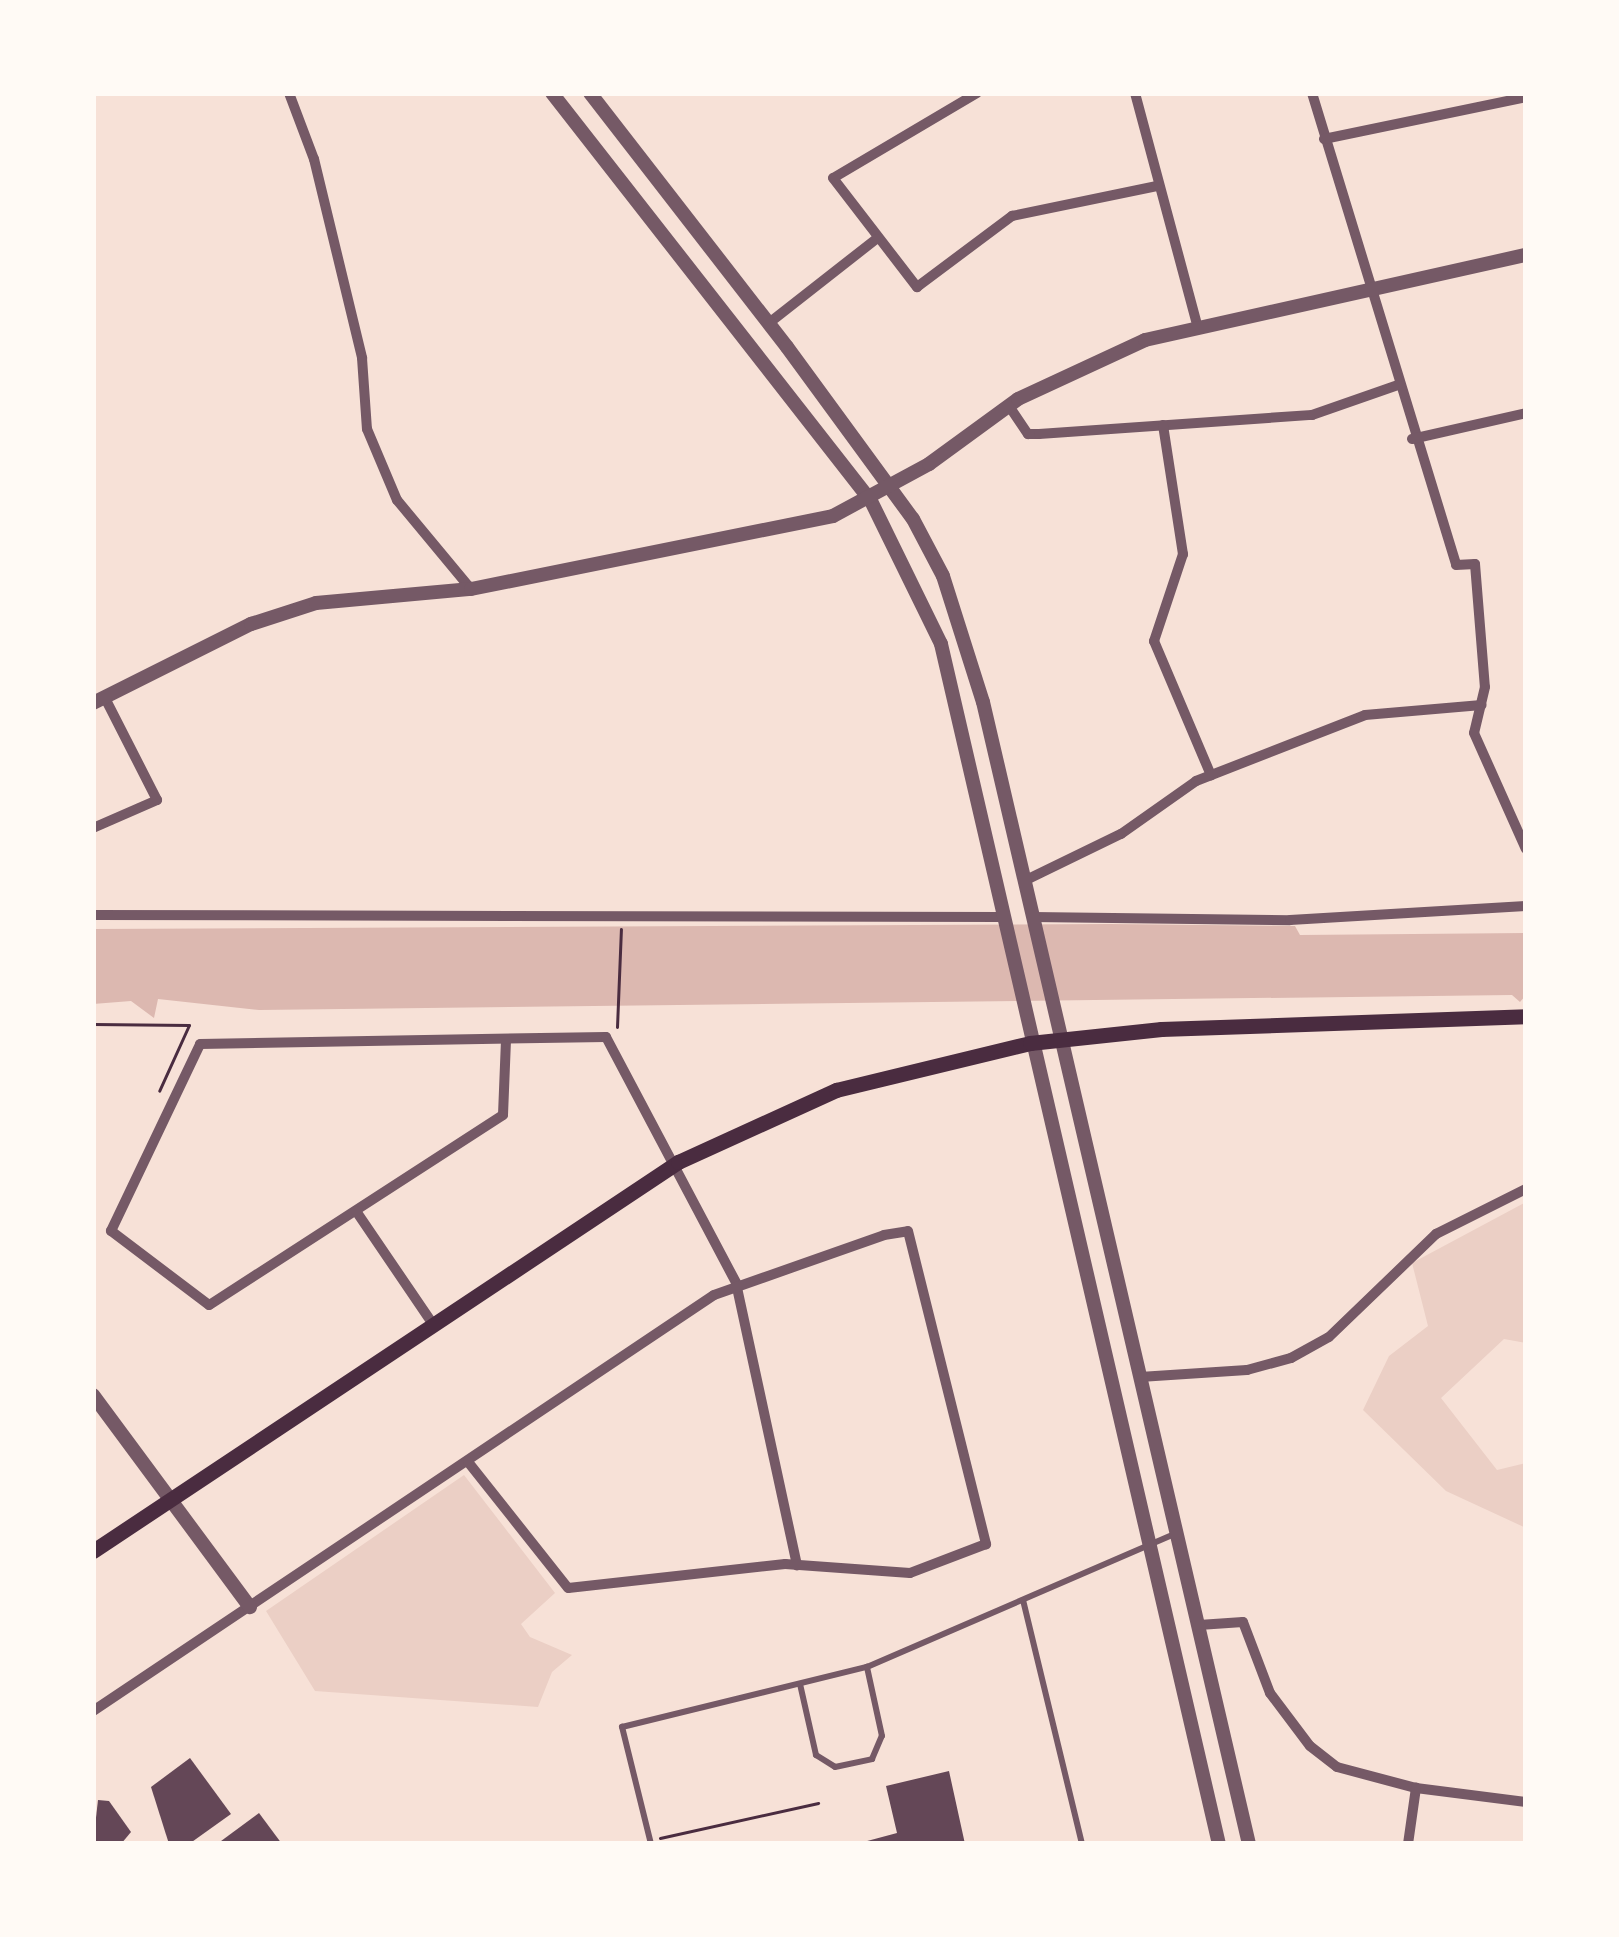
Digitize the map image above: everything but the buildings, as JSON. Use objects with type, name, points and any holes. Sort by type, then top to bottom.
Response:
[{"type":"main road","points":[[93,1551],[678,1162],[836,1090],[1030,1043],[1321,1019],[1526,1016]]},
{"type":"street","points":[[289,93],[314,159],[362,358],[367,429],[397,500],[471,590]]},
{"type":"street","points":[[552,93],[871,501],[941,644],[1022,1012],[1219,1844]]},
{"type":"street","points":[[590,93],[769,323],[890,489],[943,576],[983,703],[1249,1844]]},
{"type":"street","points":[[977,93],[833,178],[877,238],[925,287],[1012,216],[1157,186]]},
{"type":"street","points":[[1135,93],[1198,328]]},
{"type":"street","points":[[1312,93],[1412,439],[1456,566],[1475,564],[1482,705],[1474,733],[1526,849]]},
{"type":"street","points":[[1324,139],[1526,97]]},
{"type":"street","points":[[769,323],[877,238]]},
{"type":"street","points":[[93,828],[157,800],[99,700],[251,624],[316,603],[471,590],[833,516],[871,501],[1009,406],[1145,340],[1526,256]]},
{"type":"street","points":[[1009,406],[1028,434],[1312,416],[1398,385]]},
{"type":"street","points":[[1412,439],[1526,413]]},
{"type":"street","points":[[1163,425],[1183,554],[1154,641],[1211,775]]},
{"type":"street","points":[[1024,880],[1121,834],[1211,775],[1365,715],[1482,705]]},
{"type":"street","points":[[1034,921],[1290,920],[1526,906]]},
{"type":"street","points":[[93,915],[1003,921]]},
{"type":"street","points":[[506,1040],[503,1115],[209,1305],[111,1231],[200,1044],[606,1036],[678,1162],[736,1283],[797,1566]]},
{"type":"street","points":[[1140,1377],[1292,1358],[1329,1337],[1436,1234],[1526,1189]]},
{"type":"street","points":[[356,1211],[432,1323]]},
{"type":"street","points":[[93,1712],[736,1283],[908,1231],[986,1544],[910,1574],[797,1566],[568,1588],[468,1462]]},
{"type":"street","points":[[93,1395],[250,1607]]},
{"type":"street","points":[[1199,1625],[1244,1622],[1270,1693],[1310,1746],[1337,1767],[1416,1788],[1526,1802]]},
{"type":"street","points":[[1408,1844],[1416,1788]]},
{"type":"lane","points":[[651,1842],[622,1727],[867,1666],[1177,1532]]},
{"type":"lane","points":[[1023,1600],[1082,1844]]},
{"type":"lane","points":[[800,1684],[816,1755],[836,1767],[872,1759],[883,1736],[867,1666]]},
{"type":"path","points":[[617,1027],[621,920]]},
{"type":"path","points":[[93,1024],[189,1025]]},
{"type":"path","points":[[651,1842],[818,1803]]},
{"type":"shaded area","points":[[1295,926],[1300,935],[1526,933],[1526,995],[1520,1002],[1512,995],[259,1010],[158,999],[154,1018],[131,1001],[93,1004],[93,929]]},
{"type":"shaded area","points":[[1526,1202],[1526,1343],[1504,1339],[1441,1398],[1497,1470],[1526,1463],[1526,1528],[1446,1491],[1363,1410],[1389,1356],[1428,1326],[1412,1263]]},
{"type":"shaded area","points":[[464,1475],[555,1593],[521,1624],[530,1637],[572,1655],[552,1672],[538,1707],[315,1691],[266,1611]]}]
